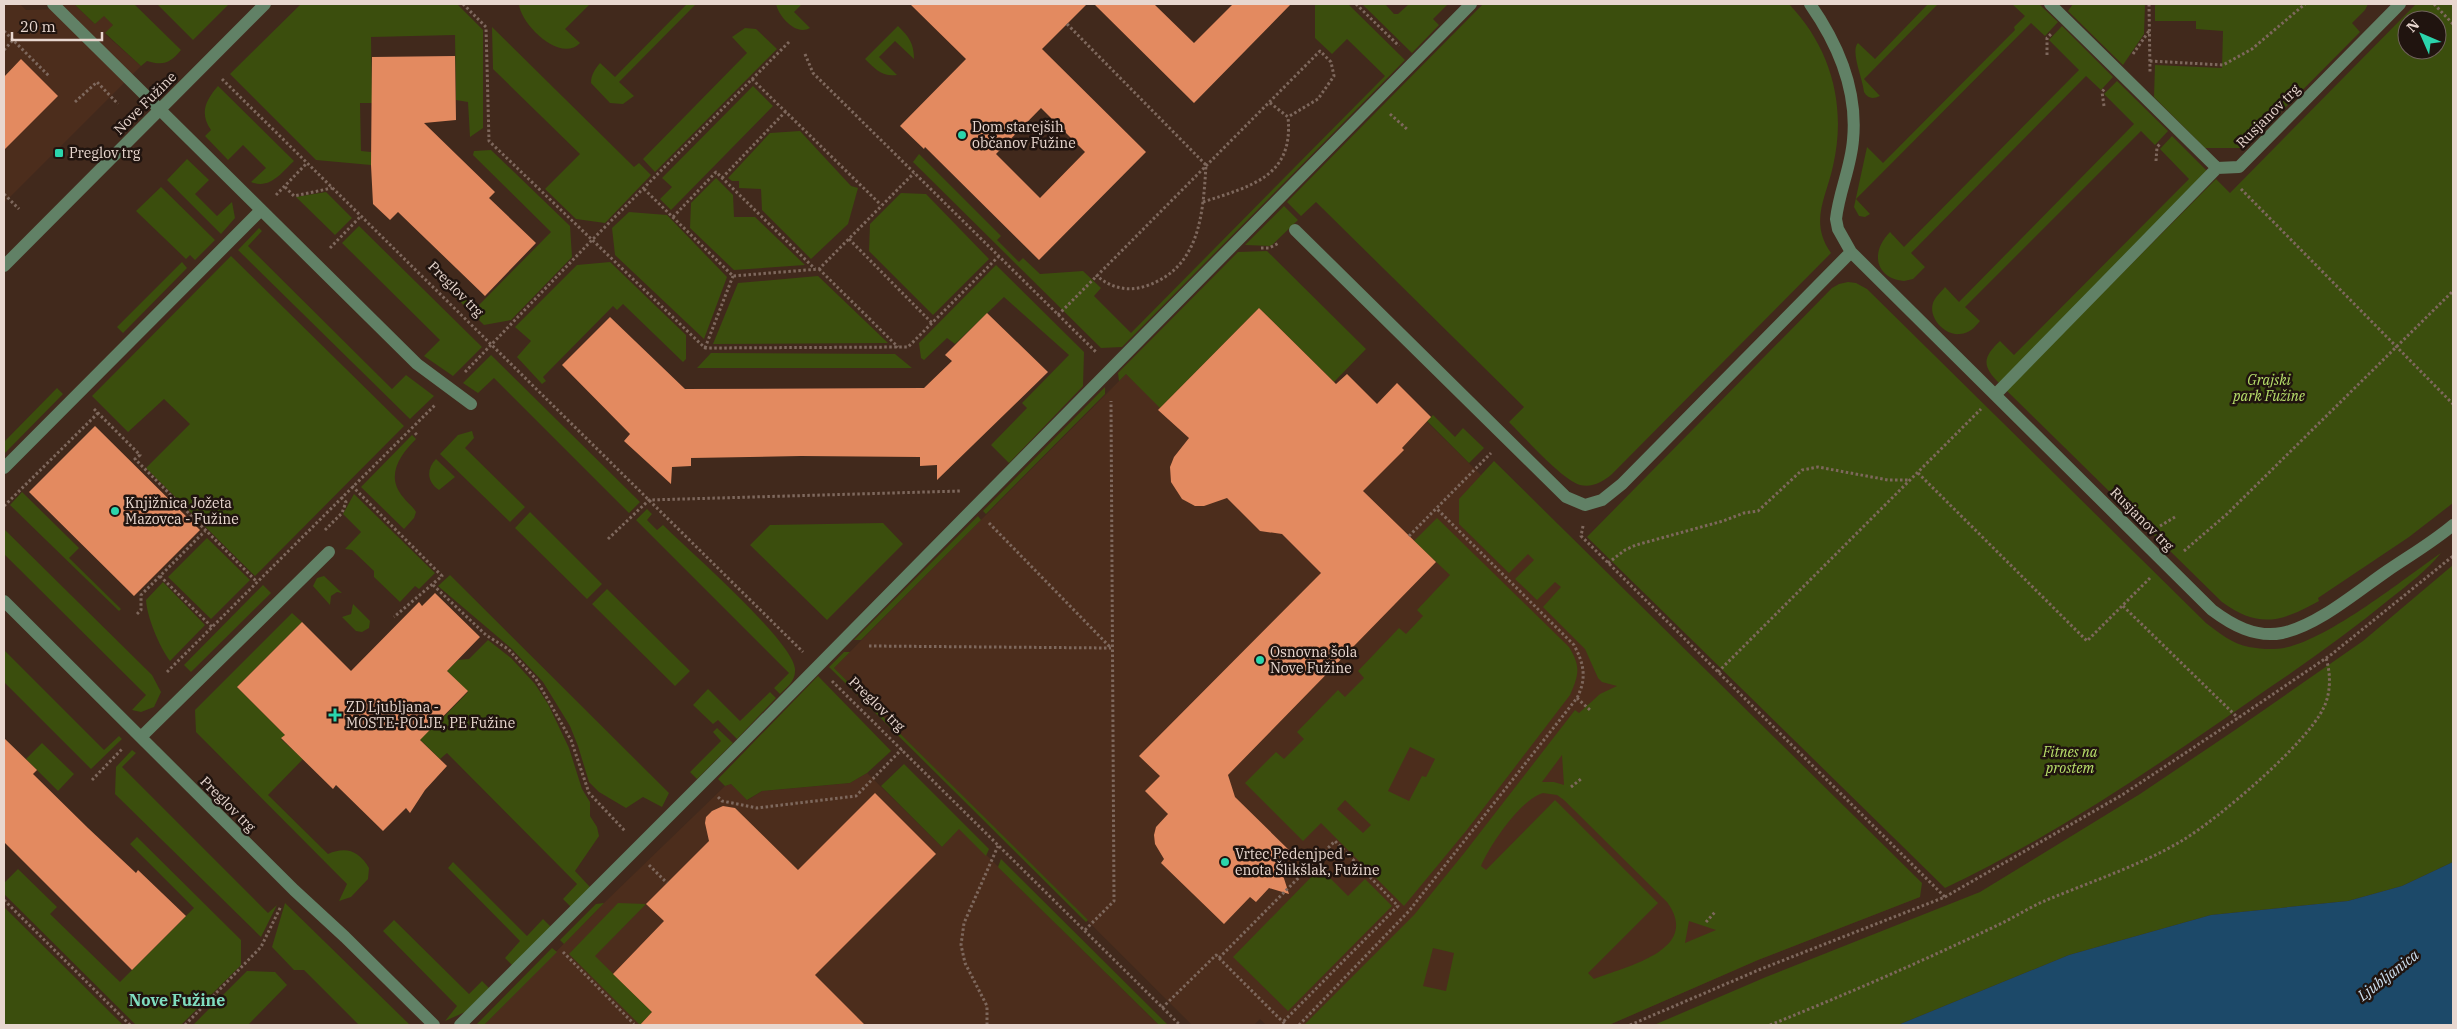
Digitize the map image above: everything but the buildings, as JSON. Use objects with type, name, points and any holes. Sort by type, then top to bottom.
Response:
[{"type":"street","points":[[53,4],[417,364],[471,404]]},
{"type":"street","name":"Nove Fužine","points":[[4,266],[265,4]]},
{"type":"street","points":[[460,1025],[703,783],[1471,4]]},
{"type":"street","name":"Rusjanov trg","points":[[1810,4],[1835,44],[1846,71],[1852,98],[1853,141],[1836,219],[1838,229],[1851,252],[2212,610],[2230,624],[2254,632],[2281,633],[2301,626],[2328,612],[2453,525]]},
{"type":"street","points":[[2050,4],[2150,102],[2222,168]]},
{"type":"street","name":"Rusjanov trg","points":[[1995,395],[2222,168],[2239,167],[2400,4]]},
{"type":"street","points":[[4,468],[261,210]]},
{"type":"street","points":[[1295,230],[1566,496],[1586,505],[1602,500],[1622,484],[1851,252]]},
{"type":"street","points":[[139,735],[329,552]]},
{"type":"street","name":"Preglov trg","points":[[4,601],[294,890],[345,937],[434,1025]]},
{"type":"path","points":[[463,4],[486,27],[489,141],[705,348],[908,347],[999,256]]},
{"type":"path","points":[[1356,4],[1414,61]]},
{"type":"path","points":[[2149,4],[2150,102]]},
{"type":"path","points":[[2150,61],[2222,65],[2232,62],[2252,49],[2305,4]]},
{"type":"path","points":[[2434,4],[2453,24]]},
{"type":"path","points":[[1067,24],[1206,165],[1204,202],[1195,238],[1176,270],[1159,281],[1139,288],[1126,289],[1106,284],[1096,275]]},
{"type":"path","points":[[2120,72],[2150,29]]},
{"type":"path","points":[[4,31],[49,76]]},
{"type":"path","points":[[4,50],[13,40]]},
{"type":"path","points":[[459,379],[592,240],[790,41]]},
{"type":"path","points":[[1058,315],[1320,51],[1331,62],[1334,76],[1318,99],[1288,117]]},
{"type":"path","points":[[805,54],[813,73],[1111,368]]},
{"type":"path","name":"Preglov trg","points":[[221,78],[1180,1025]]},
{"type":"path","points":[[752,79],[881,205]]},
{"type":"path","points":[[75,102],[97,82],[118,104]]},
{"type":"path","points":[[1269,102],[1288,117]]},
{"type":"path","points":[[722,178],[786,111]]},
{"type":"path","points":[[1204,202],[1262,180],[1278,165],[1288,146],[1288,117]]},
{"type":"path","points":[[261,210],[307,163]]},
{"type":"path","points":[[2222,168],[2228,177],[2453,404]]},
{"type":"path","points":[[673,217],[716,172],[898,347]]},
{"type":"path","points":[[644,189],[733,276],[817,269],[914,173]]},
{"type":"path","points":[[285,186],[294,196],[332,188]]},
{"type":"path","points":[[4,194],[19,209]]},
{"type":"path","points":[[338,239],[361,216]]},
{"type":"path","points":[[848,239],[932,323]]},
{"type":"path","points":[[705,348],[733,276]]},
{"type":"path","points":[[1918,473],[2088,641],[2165,563],[2185,550],[2227,514],[2453,291]]},
{"type":"path","points":[[79,393],[140,454],[132,463]]},
{"type":"path","points":[[1718,672],[1995,395]]},
{"type":"path","points":[[1085,930],[1114,901],[1111,398]]},
{"type":"path","points":[[167,672],[432,406],[438,403]]},
{"type":"path","points":[[4,506],[98,413]]},
{"type":"path","points":[[415,433],[418,436]]},
{"type":"path","points":[[135,459],[257,582]]},
{"type":"path","points":[[1608,563],[1625,550],[1636,545],[1723,522],[1744,513],[1758,511],[1802,470],[1818,467],[1888,480],[1911,480]]},
{"type":"path","points":[[1409,536],[1475,470]]},
{"type":"path","points":[[352,486],[442,576],[423,595],[414,598],[394,617]]},
{"type":"path","points":[[608,539],[649,500],[992,490]]},
{"type":"path","points":[[320,534],[342,513],[346,502],[341,497]]},
{"type":"path","points":[[1586,505],[1581,536],[1945,897]]},
{"type":"path","points":[[1299,1025],[1409,911],[1577,698],[1584,685],[1582,660],[1574,645],[1436,508]]},
{"type":"path","points":[[983,517],[1111,648]]},
{"type":"path","points":[[137,614],[142,610],[141,595],[205,530]]},
{"type":"path","points":[[1630,1025],[1761,969],[1945,897],[2122,795],[2238,718],[2326,658],[2453,556]]},
{"type":"path","points":[[160,576],[212,627]]},
{"type":"path","points":[[433,585],[486,635],[508,649],[536,679],[571,740],[589,793],[638,848]]},
{"type":"path","points":[[2123,606],[2238,718]]},
{"type":"path","points":[[865,646],[1111,648]]},
{"type":"path","points":[[1770,1025],[1982,933],[2040,903],[2104,877],[2183,840],[2230,805],[2290,750],[2316,723],[2324,707],[2328,692],[2330,670],[2326,658]]},
{"type":"path","points":[[1577,698],[1590,710]]},
{"type":"path","points":[[92,780],[139,735]]},
{"type":"path","points":[[703,783],[722,801],[757,808],[856,796],[902,749]]},
{"type":"path","points":[[1571,787],[1581,779]]},
{"type":"path","points":[[1162,1008],[1216,955],[1219,958],[1285,1024],[1398,906],[1336,841],[1219,958]]},
{"type":"path","points":[[987,1025],[987,1006],[965,963],[961,945],[964,923],[998,846]]},
{"type":"path","points":[[185,1025],[261,947],[284,901],[294,890]]},
{"type":"path","points":[[4,900],[130,1025]]},
{"type":"path","points":[[1706,922],[1716,911]]},
{"type":"path","points":[[548,937],[634,1024]]},
{"type":"shaded area","points":[[4,4],[20,4],[26,10],[58,9],[64,4],[74,4],[95,24],[104,15],[113,25],[105,34],[141,66],[4,203]]},
{"type":"shaded area","name":"Osnovna šola Nove Fužine","points":[[1259,308],[1336,384],[1347,374],[1377,403],[1397,383],[1431,417],[1427,422],[1481,475],[1485,472],[1920,897],[1758,960],[1609,1025],[1266,1025],[1260,1019],[1254,1025],[1192,1025],[834,668],[1126,374],[1161,407]]},
{"type":"shaded area","points":[[867,773],[942,847],[959,828],[1159,1025],[484,1025],[604,903],[725,786],[731,784],[748,800],[762,791],[850,783]]},
{"type":"green space","points":[[74,4],[134,4],[181,50],[170,61],[158,63],[147,61],[141,66],[105,33],[113,25],[104,16],[95,24]]},
{"type":"green space","points":[[157,4],[229,4],[193,40]]},
{"type":"green space","points":[[301,4],[457,4],[483,30],[483,128],[470,137],[468,102],[456,100],[455,35],[371,37],[372,103],[360,103],[361,151],[371,152],[371,165],[316,160],[230,74]]},
{"type":"green space","points":[[519,4],[590,4],[565,29],[580,43],[572,48],[552,45],[533,30],[521,12]]},
{"type":"green space","points":[[687,4],[696,4],[619,82],[634,96],[623,104],[610,103],[591,83],[598,65],[600,63],[615,77]]},
{"type":"green space","points":[[776,4],[802,4],[794,12],[810,28],[805,30],[799,29],[789,24]]},
{"type":"green space","points":[[1315,4],[1348,4],[1405,60],[1122,347],[1101,348],[913,162],[919,154],[1001,236],[997,240],[1019,262],[1023,258],[1040,274],[1083,271],[1101,288],[1094,296],[1131,333],[1385,76],[1347,39],[1332,54],[1315,38]]},
{"type":"green space","points":[[1362,4],[1385,4],[1394,14],[1398,14],[1409,4],[1448,4],[1433,19],[1439,25],[1412,53]]},
{"type":"green space","points":[[1483,4],[1789,4],[1816,39],[1832,79],[1838,122],[1837,144],[1833,166],[1823,199],[1820,220],[1824,242],[1831,253],[1612,474],[1593,485],[1584,486],[1572,481],[1533,447],[1509,422],[1524,407],[1316,202],[1301,216],[1287,202]]},
{"type":"green space","points":[[1928,4],[1938,4],[1864,79],[1880,96],[1873,98],[1867,96],[1864,92],[1856,59],[1855,52],[1858,43],[1875,59]]},
{"type":"green space","points":[[2012,4],[2039,4],[2058,22],[2045,36],[2031,23],[1856,199],[1870,214],[1865,217],[1859,216],[1854,207],[1867,147],[1883,163],[2015,30],[2014,27],[2025,16]]},
{"type":"green space","points":[[2073,4],[2145,4],[2144,34],[2123,65],[2068,11]]},
{"type":"green space","points":[[2155,4],[2368,4],[2365,10],[2352,23],[2360,32],[2245,148],[2205,148],[2154,97],[2155,65],[2222,68],[2223,31],[2196,29],[2196,21],[2155,21]]},
{"type":"green space","name":"Grajski park Fužine","points":[[2416,4],[2453,4],[2453,503],[2409,537],[2318,598],[2319,601],[2293,614],[2270,620],[2247,616],[2235,611],[2222,602],[2006,390],[2216,179],[2230,193],[2397,23],[2397,60],[2447,60],[2447,10],[2410,10]]},
{"type":"green space","points":[[898,26],[910,41],[914,59],[895,41],[879,57],[897,75],[887,75],[876,69],[865,59]]},
{"type":"green space","points":[[2062,26],[2113,77],[2101,90],[2086,76],[1911,253],[1925,267],[1913,279],[1904,281],[1887,275],[1879,263],[1878,256],[1884,240],[1890,232],[1904,247],[2079,70],[2049,40]]},
{"type":"green space","points":[[492,27],[634,167],[639,163],[651,175],[605,223],[576,219],[545,189],[580,154],[493,69]]},
{"type":"green space","points":[[745,28],[756,29],[777,49],[655,172],[643,159],[747,53],[732,37]]},
{"type":"green space","points":[[2117,81],[2168,131],[2155,145],[2141,131],[1965,307],[1980,321],[1974,328],[1960,334],[1954,334],[1944,329],[1935,320],[1932,309],[1935,299],[1945,287],[1959,302],[2134,124],[2104,94]]},
{"type":"green space","points":[[218,86],[294,161],[270,182],[258,184],[251,182],[266,168],[243,145],[228,160],[205,136],[211,130],[205,118],[207,102]]},
{"type":"green space","points":[[753,86],[773,106],[671,210],[660,199],[672,187],[662,178]]},
{"type":"green space","points":[[800,131],[851,186],[858,188],[848,224],[811,259],[762,210],[761,189],[739,188],[739,181],[732,181],[728,178],[770,133]]},
{"type":"green space","points":[[2172,136],[2208,172],[2000,384],[1990,372],[1986,362],[1994,347],[2000,341],[2014,355],[2189,179],[2160,149]]},
{"type":"green space","points":[[491,150],[570,226],[572,257],[511,320],[484,325],[438,280],[443,275],[478,306],[551,232],[473,155],[474,151]]},
{"type":"green space","points":[[187,159],[209,180],[195,194],[217,216],[232,202],[235,218],[221,234],[167,180]]},
{"type":"green space","points":[[716,178],[733,195],[734,217],[755,217],[805,265],[734,270],[690,228],[691,203]]},
{"type":"green space","points":[[161,187],[215,240],[195,260],[190,255],[186,259],[136,211]]},
{"type":"green space","points":[[326,192],[352,218],[335,235],[296,197]]},
{"type":"green space","points":[[901,193],[926,194],[989,259],[933,315],[869,251],[870,224]]},
{"type":"green space","points":[[1284,206],[1298,220],[1271,246],[1245,245]]},
{"type":"green space","points":[[629,212],[667,215],[727,277],[704,339],[615,255],[612,228]]},
{"type":"green space","points":[[359,226],[482,347],[453,376],[424,356],[440,340],[342,243]]},
{"type":"green space","points":[[259,228],[262,231],[248,246],[392,389],[406,375],[434,396],[410,419],[238,250]]},
{"type":"green space","points":[[1267,251],[1366,349],[1334,382],[1259,308],[1160,408],[1126,374],[1119,381],[1118,373],[1238,252]]},
{"type":"green space","points":[[231,256],[404,426],[255,576],[146,468],[190,424],[164,399],[128,432],[92,396]]},
{"type":"green space","points":[[182,262],[187,268],[123,333],[117,327]]},
{"type":"green space","points":[[610,262],[686,335],[686,359],[683,362],[623,304],[617,310],[613,306],[543,377],[546,381],[542,384],[517,357],[531,341],[515,327],[577,265]]},
{"type":"green space","points":[[996,265],[1084,352],[1083,386],[1009,463],[991,445],[1027,408],[1022,403],[1069,355],[1004,297],[955,344],[947,338],[924,360],[921,358],[919,343]]},
{"type":"green space","points":[[818,276],[888,343],[713,344],[738,283]]},
{"type":"green space","name":"Fitnes na prostem","points":[[1848,282],[1856,283],[1867,289],[2206,623],[2232,641],[2262,649],[2284,648],[2302,642],[2322,633],[2365,607],[2441,553],[2411,582],[2345,634],[2188,744],[2069,821],[1945,888],[1587,537],[1832,288]]},
{"type":"green space","points":[[711,353],[895,354],[912,368],[697,368]]},
{"type":"green space","points":[[491,355],[640,502],[629,513],[494,378],[478,393],[463,383]]},
{"type":"green space","points":[[1105,387],[1105,394],[986,514],[983,511]]},
{"type":"green space","points":[[57,388],[63,394],[4,454],[4,442]]},
{"type":"green space","points":[[1433,415],[1455,437],[1463,428],[1484,448],[1469,463],[1427,421]]},
{"type":"green space","points":[[472,431],[474,438],[465,448],[525,507],[510,522],[440,454],[458,435]]},
{"type":"green space","points":[[412,435],[416,439],[400,459],[395,474],[398,489],[416,512],[414,518],[404,529],[361,487]]},
{"type":"green space","points":[[436,459],[455,477],[439,490],[432,483],[429,475],[429,471]]},
{"type":"green space","points":[[1494,461],[1922,883],[1920,897],[1758,960],[1609,1025],[1304,1025],[1414,915],[1575,710],[1579,713],[1600,694],[1617,686],[1602,682],[1598,678],[1585,649],[1543,607],[1561,587],[1555,582],[1537,600],[1515,579],[1534,560],[1528,554],[1509,573],[1459,524],[1459,499]],"holes":[[[1562,755],[1564,785],[1554,782],[1542,782]],[[1543,793],[1557,795],[1564,800],[1667,902],[1675,919],[1675,932],[1668,944],[1656,954],[1641,962],[1594,979],[1588,973],[1658,903],[1555,800],[1486,870],[1481,866],[1507,824],[1534,797]],[[1689,921],[1716,930],[1685,943]],[[1433,948],[1454,953],[1446,991],[1423,986]]]},
{"type":"green space","points":[[22,492],[79,548],[69,558],[121,609],[119,611],[10,505]]},
{"type":"green space","points":[[354,494],[435,573],[419,589],[415,586],[400,602],[374,577],[374,571],[352,550],[345,549],[361,532],[343,514]]},
{"type":"green space","points":[[647,509],[652,514],[647,520],[657,530],[663,525],[715,574],[759,617],[790,656],[795,669],[794,677],[780,694],[774,688],[789,673],[636,520]]},
{"type":"green space","points":[[530,512],[602,584],[587,599],[515,528]]},
{"type":"green space","points":[[978,516],[981,520],[861,640],[854,640]]},
{"type":"green space","points":[[1437,518],[1569,647],[1577,665],[1577,676],[1570,695],[1466,831],[1404,906],[1321,823],[1303,841],[1245,783],[1276,752],[1284,759],[1304,739],[1297,732],[1338,690],[1345,697],[1364,678],[1358,671],[1399,628],[1406,634],[1423,616],[1417,610],[1450,575],[1414,541]],"holes":[[[1410,747],[1435,759],[1426,777],[1422,776],[1409,801],[1388,791]],[[1345,800],[1371,825],[1363,833],[1337,809]]]},
{"type":"green space","points":[[883,523],[903,544],[827,620],[750,545],[770,525]]},
{"type":"green space","points":[[4,529],[152,675],[161,692],[154,707],[141,712],[132,710],[146,695],[4,554]]},
{"type":"green space","points":[[207,538],[250,580],[211,619],[168,577]]},
{"type":"green space","points":[[2453,565],[2453,862],[2402,886],[2348,901],[2211,915],[2069,955],[1898,1025],[1654,1025],[1766,977],[1980,892],[2140,794],[2235,730],[2363,641]]},
{"type":"green space","points":[[450,575],[669,793],[662,807],[643,797],[626,808],[599,792],[589,782],[570,726],[543,682],[512,649],[438,586]]},
{"type":"green space","points":[[324,576],[342,593],[337,592],[331,596],[330,605],[313,586],[317,578]]},
{"type":"green space","points":[[163,582],[205,625],[170,661],[154,631],[146,600]]},
{"type":"green space","points":[[263,585],[271,593],[191,672],[184,665]]},
{"type":"green space","points":[[607,589],[690,671],[675,686],[592,604]]},
{"type":"green space","points":[[353,604],[370,621],[369,628],[362,632],[356,631],[342,617],[351,614]]},
{"type":"green space","points":[[292,613],[302,622],[237,687],[285,735],[281,739],[303,759],[268,795],[328,854],[341,850],[352,852],[361,858],[369,868],[368,879],[351,897],[339,901],[347,884],[196,732],[195,710]]},
{"type":"green space","points":[[488,640],[511,658],[535,684],[548,704],[569,748],[582,789],[590,802],[590,816],[597,827],[599,836],[575,871],[590,887],[571,907],[563,899],[577,884],[447,753],[440,759],[400,720],[410,710],[431,730],[468,692],[447,671],[458,660],[469,659]]},
{"type":"green space","points":[[4,650],[104,750],[119,736],[122,739],[91,769],[4,682]]},
{"type":"green space","points":[[844,652],[850,652],[834,668],[1088,920],[1086,922],[829,667]]},
{"type":"green space","points":[[818,676],[891,751],[867,773],[850,783],[762,791],[747,800],[731,784],[725,786],[718,779]]},
{"type":"green space","points":[[708,689],[740,721],[770,692],[776,698],[737,739],[718,720],[713,724],[693,705]]},
{"type":"green space","points":[[717,728],[733,743],[697,779],[690,772],[721,741],[713,732]]},
{"type":"green space","points":[[42,743],[74,774],[58,791],[26,759]]},
{"type":"green space","points":[[132,750],[136,753],[122,767],[268,913],[277,905],[261,937],[115,794],[116,767]]},
{"type":"green space","points":[[904,764],[989,849],[986,856],[959,829],[942,847],[881,786]]},
{"type":"green space","points":[[137,837],[241,940],[241,965],[181,1025],[136,1025],[4,894],[4,883],[18,869],[57,907],[50,914],[120,982],[194,908],[130,844]]},
{"type":"green space","points":[[1001,859],[1168,1025],[1159,1025],[998,867]]},
{"type":"green space","points":[[453,862],[527,936],[543,919],[551,927],[513,966],[505,958],[520,941],[448,868]]},
{"type":"green space","points":[[1320,868],[1348,896],[1365,879],[1392,906],[1288,1011],[1233,957]]},
{"type":"green space","points":[[285,903],[410,1025],[359,1025],[304,970],[294,970],[272,947]]},
{"type":"green space","points":[[604,903],[564,944],[560,940],[596,904]]},
{"type":"green space","points":[[618,903],[646,904],[595,956],[652,1012],[640,1025],[569,954]]},
{"type":"green space","points":[[4,907],[123,1025],[4,1025]]},
{"type":"green space","points":[[394,920],[469,994],[482,981],[489,988],[465,1012],[445,1021],[457,1006],[383,931]]},
{"type":"green space","points":[[552,948],[557,952],[484,1025],[476,1025]]},
{"type":"green space","points":[[247,971],[275,972],[287,985],[248,1025],[193,1025]]},
{"type":"water","name":"Ljubljanica","points":[[2453,862],[2453,1025],[1898,1025],[2069,955],[2211,915],[2348,901],[2402,886]]},
{"type":"place","name":"Dom starejših občanov Fužine","points":[[962,135]]},
{"type":"place","name":"Preglov trg","points":[[59,153]]},
{"type":"place","name":"Knjižnica Jožeta Mazovca - Fužine","points":[[115,511]]},
{"type":"place","name":"Osnovna šola Nove Fužine","points":[[1260,660]]},
{"type":"place","name":"ZD Ljubljana - MOSTE-POLJE, PE Fužine","points":[[335,715]]},
{"type":"place","name":"Vrtec Pedenjped - enota Šlikšlak, Fužine","points":[[1225,862]]},
{"type":"district","name":"Nove Fužine","points":[[177,1000]]}]
